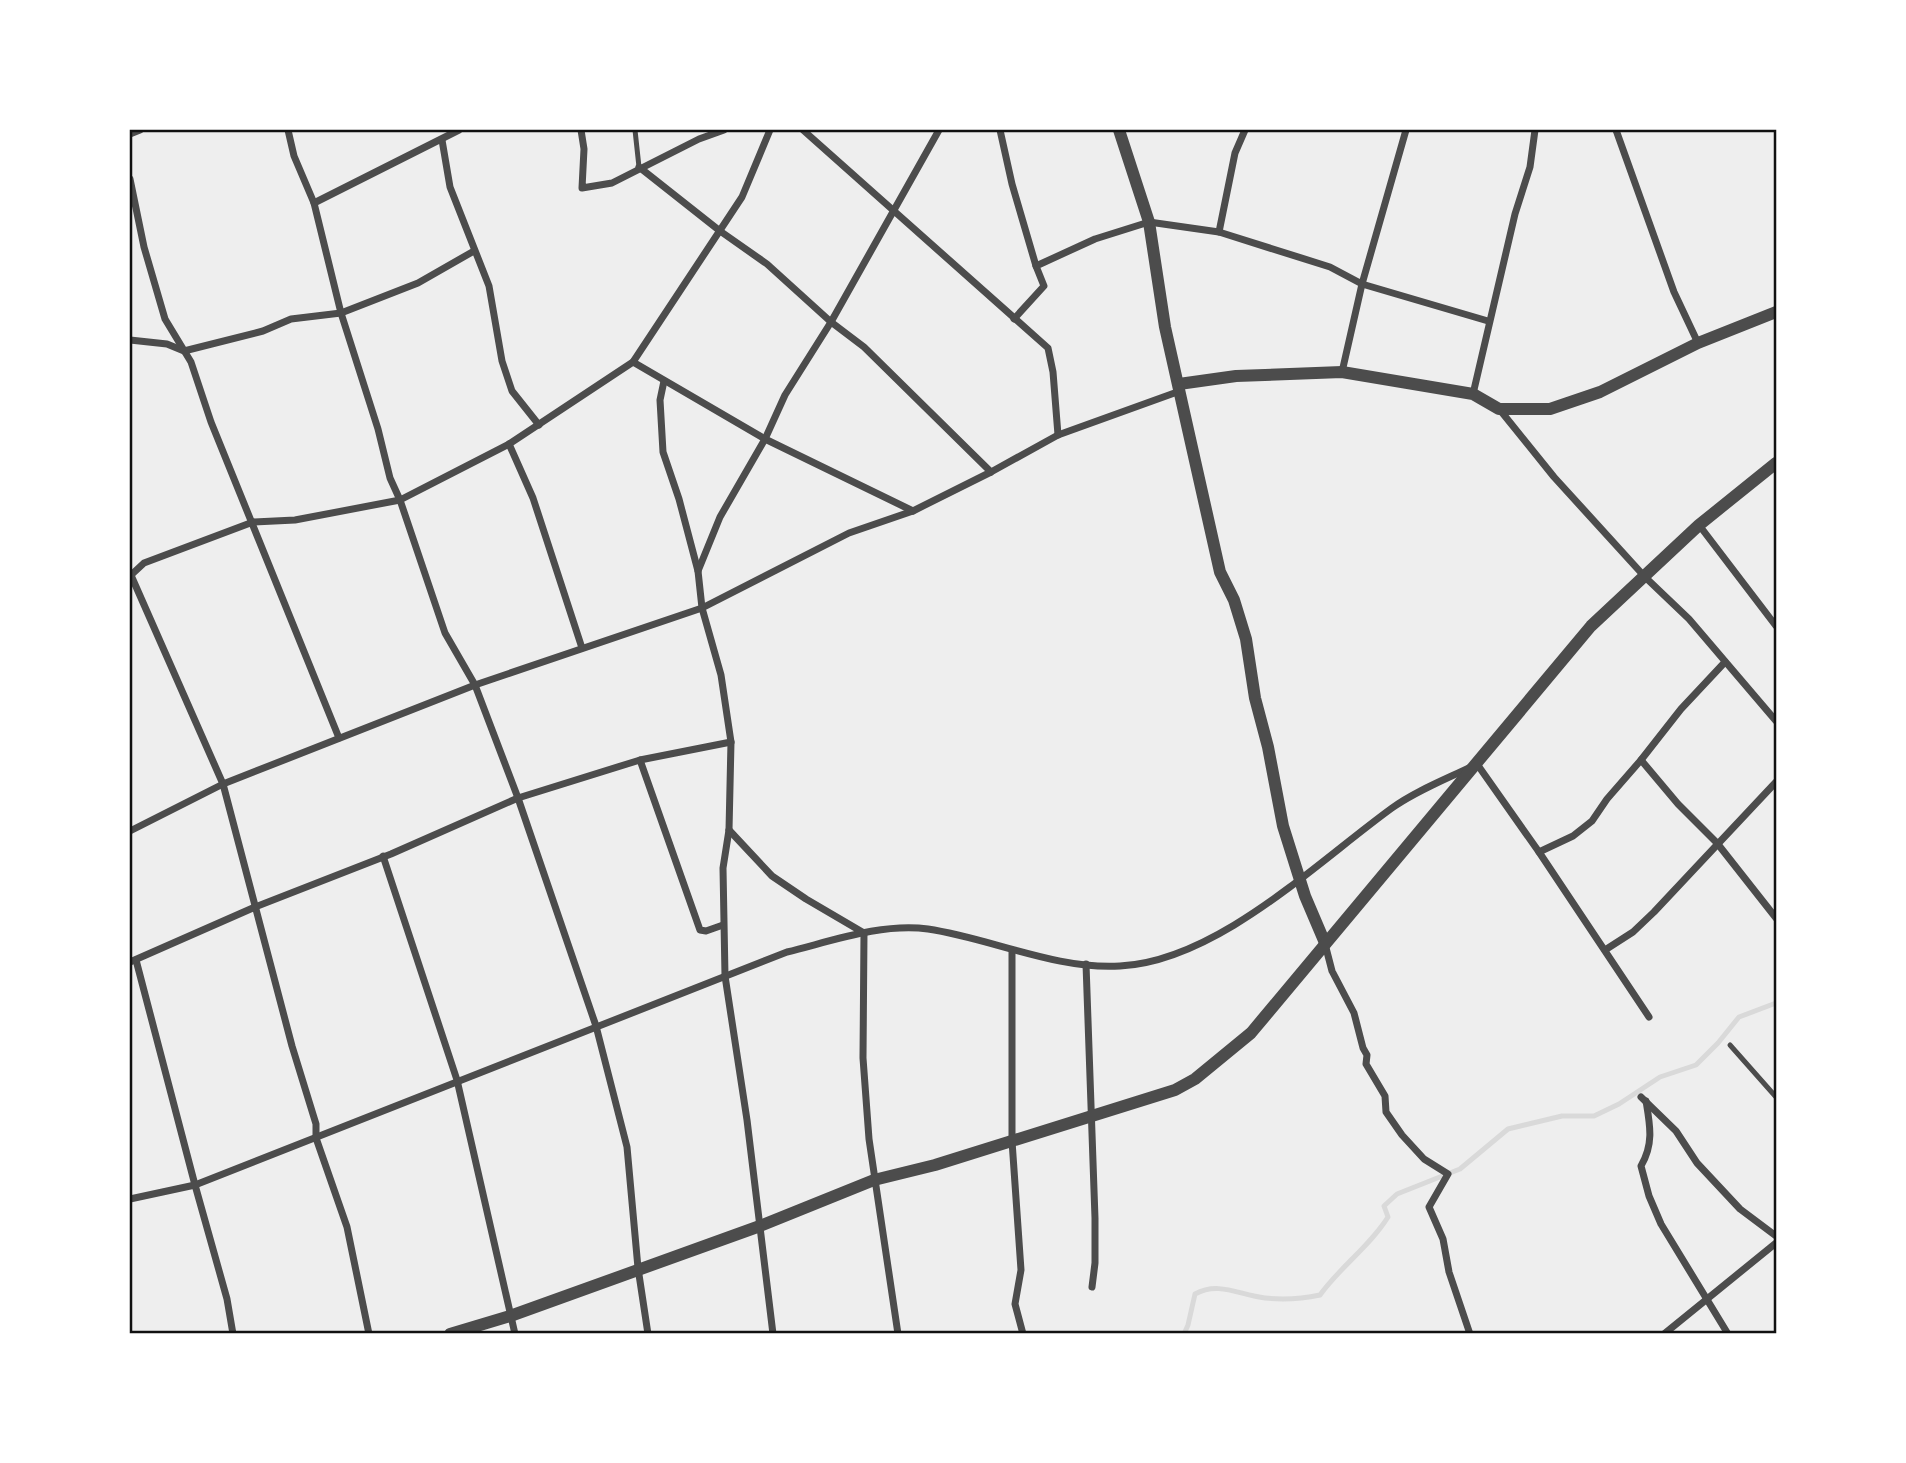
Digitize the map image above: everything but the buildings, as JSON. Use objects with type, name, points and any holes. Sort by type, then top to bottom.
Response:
[{"type":"street","points":[[130,134],[140,130]]},
{"type":"street","points":[[288,130],[294,156],[314,203],[341,313],[378,429],[390,478],[445,633],[475,685],[518,798],[596,1026],[626,1147],[638,1268],[648,1334]]},
{"type":"street","points":[[314,203],[459,130]]},
{"type":"street","points":[[581,130],[584,149],[582,188],[612,183],[639,167],[724,130]]},
{"type":"street","points":[[369,1334],[347,1227],[316,1138],[316,1124],[292,1046],[223,784],[130,575],[144,563],[253,522],[295,520],[400,500],[509,444],[633,362],[742,197],[771,130]]},
{"type":"street","points":[[803,130],[1048,348],[1053,372],[1058,435]]},
{"type":"street","points":[[698,571],[720,517],[765,439],[785,395],[831,322],[892,209],[939,130]]},
{"type":"street","points":[[1000,130],[1016,196],[1044,286],[1014,319]]},
{"type":"street","points":[[1119,130],[1149,222],[1165,327],[1220,572],[1234,600],[1246,639],[1255,698],[1268,747],[1283,826],[1299,879],[1325,943],[1332,971],[1354,1013],[1366,1054],[1366,1064],[1385,1096],[1386,1112],[1424,1159],[1448,1174],[1429,1207],[1443,1239],[1449,1272],[1470,1334]]},
{"type":"street","points":[[1219,232],[1235,153],[1245,130]]},
{"type":"street","points":[[1342,372],[1362,284],[1406,130]]},
{"type":"street","points":[[1473,394],[1488,321],[1515,214],[1530,167],[1535,130]]},
{"type":"street","points":[[1616,130],[1674,292],[1698,343]]},
{"type":"street","points":[[442,140],[450,187],[489,286],[502,361],[512,391],[539,425]]},
{"type":"street","points":[[639,167],[767,264],[831,322],[864,347],[991,472]]},
{"type":"street","points":[[130,179],[144,247],[165,319],[191,362],[211,422],[339,738]]},
{"type":"street","points":[[1037,266],[1095,239],[1149,222],[1219,232],[1330,267],[1362,284],[1488,321]]},
{"type":"street","points":[[130,340],[167,344],[184,351],[262,331],[291,318],[341,313],[418,283],[474,251]]},
{"type":"street","points":[[1499,409],[1550,409],[1600,392],[1698,343],[1776,312]]},
{"type":"street","points":[[633,362],[765,439],[913,511]]},
{"type":"street","points":[[130,829],[223,784],[475,685],[702,608],[849,533],[913,511],[1058,435],[1180,387],[1236,376],[1342,372],[1473,394],[1499,409],[1554,477],[1645,577],[1689,619],[1776,721]]},
{"type":"street","points":[[664,381],[660,400],[663,452],[677,490],[698,571],[702,608],[721,675],[731,742],[729,830],[723,868],[725,976],[773,1334]]},
{"type":"street","points":[[509,444],[533,498],[582,648]]},
{"type":"street","points":[[450,1334],[513,1315],[760,1226],[874,1180],[934,1165],[1175,1090],[1195,1079],[1251,1033],[1591,626],[1699,525],[1776,463]]},
{"type":"street","points":[[1699,525],[1776,625]]},
{"type":"street","points":[[1539,852],[1573,836],[1592,821],[1681,709],[1725,662]]},
{"type":"street","points":[[233,1334],[227,1299],[133,961],[255,907],[518,798],[640,760],[731,742]]},
{"type":"street","points":[[640,760],[693,915],[701,930],[723,925]]},
{"type":"street","points":[[1641,760],[1678,804],[1717,843],[1776,918]]},
{"type":"street","points":[[130,1199],[195,1185],[787,952],[864,933],[893,929],[927,929],[1012,950],[1086,964],[1120,966],[1153,961],[1192,947],[1229,929],[1395,806],[1476,764]]},
{"type":"street","points":[[1476,764],[1539,852],[1649,1017]]},
{"type":"street","points":[[1605,950],[1633,932],[1654,912],[1776,782]]},
{"type":"street","points":[[729,830],[772,876],[864,933]]},
{"type":"street","points":[[383,856],[457,1080],[513,1315],[515,1334]]},
{"type":"street","points":[[864,933],[863,1058],[874,1180],[898,1334]]},
{"type":"street","points":[[1012,950],[1012,1141],[1021,1270],[1016,1304],[1023,1334]]},
{"type":"street","points":[[1086,964],[1095,1218],[1092,1287]]},
{"type":"street","points":[[1727,1334],[1661,1224],[1649,1196],[1641,1166],[1649,1154],[1651,1135],[1643,1099],[1676,1131],[1697,1163],[1740,1209],[1776,1236]]},
{"type":"street","points":[[1664,1334],[1776,1243]]},
{"type":"lane","points":[[635,130],[639,167]]},
{"type":"lane","points":[[1730,1045],[1776,1097]]},
{"type":"shaded area","points":[[130,130],[1776,130],[1776,1333],[130,1333]]},
{"type":"waterway","points":[[1184,1334],[1195,1294],[1204,1290],[1221,1289],[1279,1299],[1320,1295],[1381,1228],[1388,1217],[1384,1206],[1397,1194],[1460,1169],[1508,1129],[1562,1116],[1594,1116],[1619,1104],[1660,1077],[1696,1065],[1739,1017],[1776,1003]]}]
